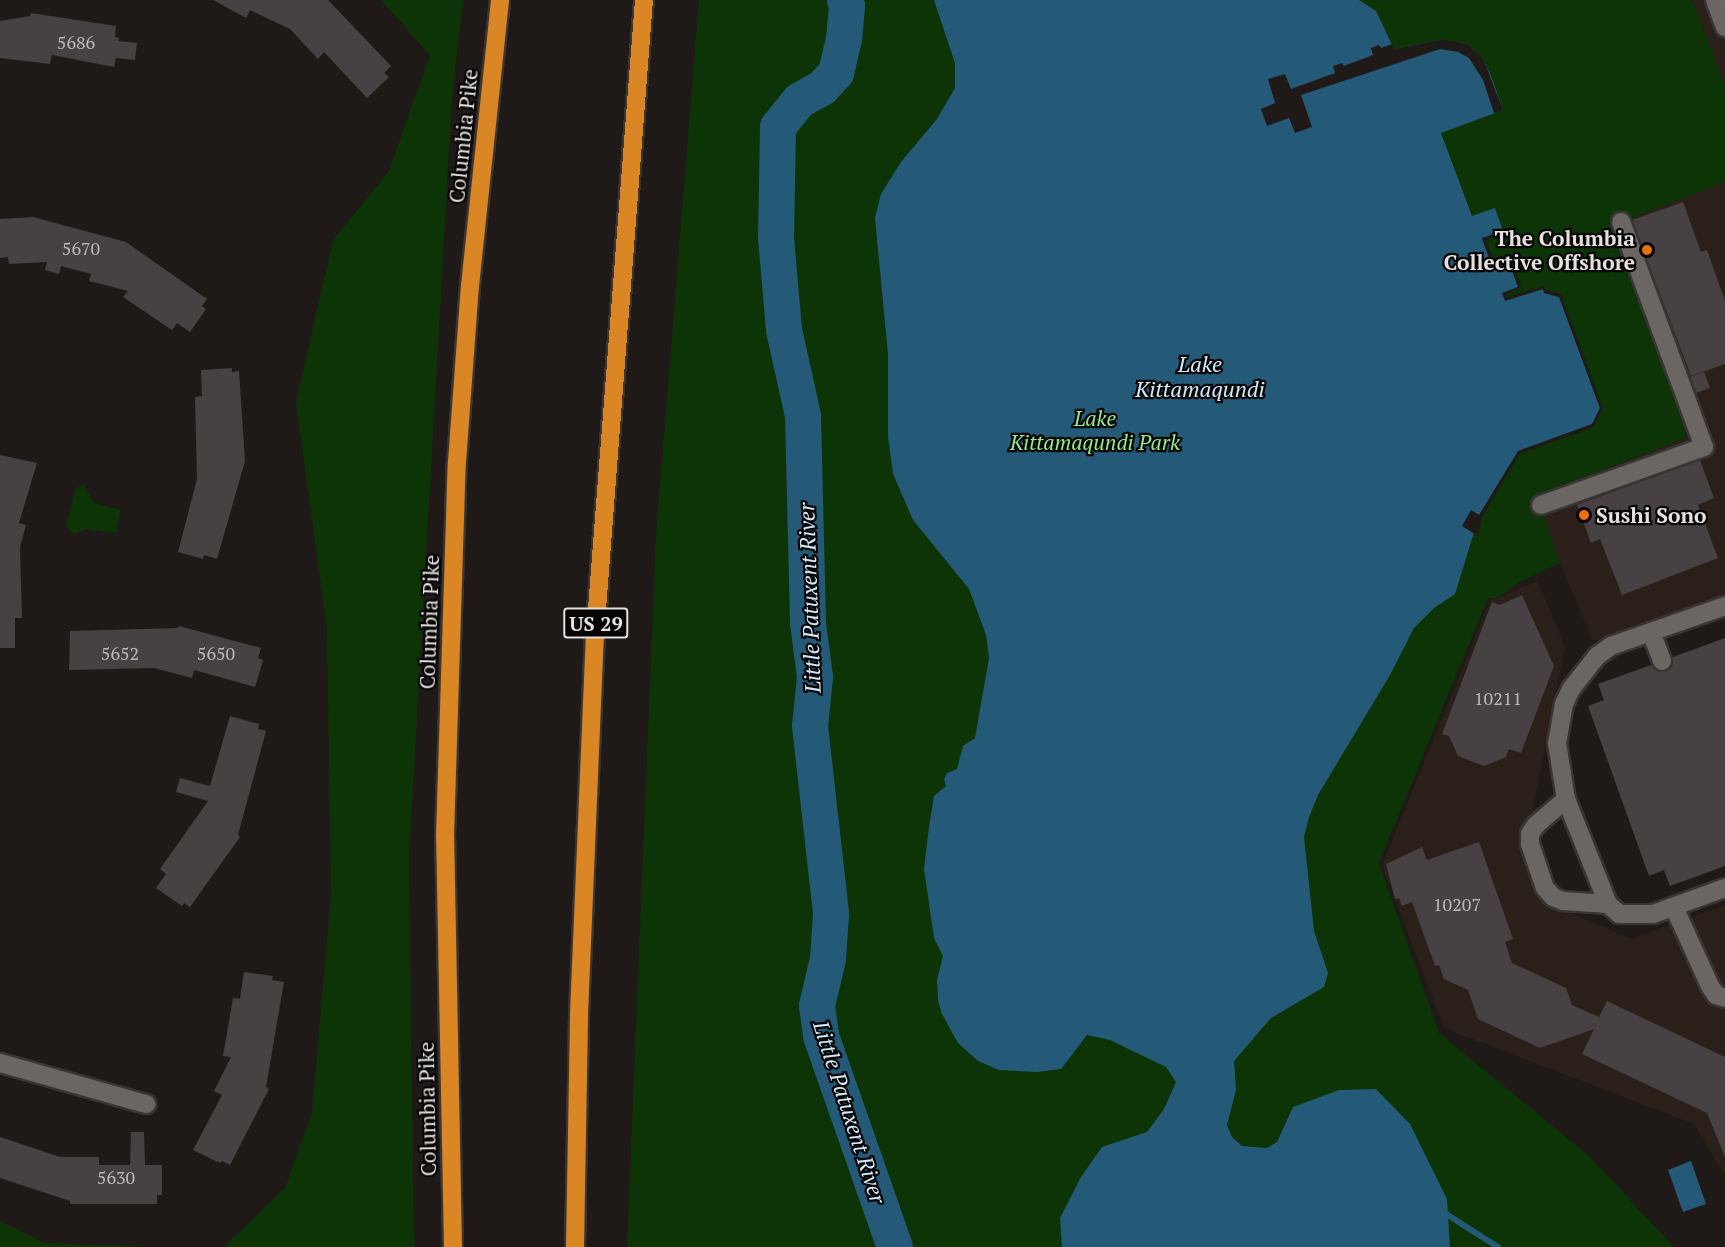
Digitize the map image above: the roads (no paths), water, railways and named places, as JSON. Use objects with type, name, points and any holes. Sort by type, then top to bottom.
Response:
[{"type":"highway","name":"Columbia Pike","points":[[453,1247],[445,836],[455,508],[470,286],[500,0]]},
{"type":"highway","name":"US 29","points":[[575,1247],[579,1014],[595,635],[644,0]]},
{"type":"street","points":[[1715,0],[1725,27]]},
{"type":"street","points":[[1541,505],[1704,447],[1621,222]]},
{"type":"street","points":[[1725,606],[1611,646],[1587,666],[1571,689],[1564,704],[1557,743],[1566,799],[1608,904],[1619,914],[1638,916],[1653,914],[1725,888]]},
{"type":"street","points":[[1651,632],[1662,661]]},
{"type":"street","points":[[1566,799],[1536,825],[1530,834],[1530,844],[1545,888],[1553,897],[1563,901],[1608,904]]},
{"type":"street","points":[[1674,907],[1710,986],[1716,995],[1725,998]]},
{"type":"street","points":[[0,1063],[146,1104]]},
{"type":"water","name":"Lake Kittamaqundi","points":[[934,0],[1359,0],[1376,11],[1394,49],[1445,39],[1467,44],[1483,58],[1493,81],[1503,110],[1441,133],[1472,216],[1495,208],[1503,231],[1482,239],[1491,263],[1507,257],[1518,287],[1503,293],[1506,300],[1543,289],[1545,293],[1559,296],[1600,408],[1593,424],[1518,452],[1479,516],[1455,594],[1434,608],[1414,628],[1390,675],[1318,795],[1304,837],[1314,931],[1328,973],[1324,987],[1271,1018],[1234,1061],[1236,1090],[1227,1125],[1232,1137],[1242,1146],[1267,1148],[1277,1142],[1293,1107],[1339,1090],[1376,1089],[1410,1124],[1447,1199],[1450,1247],[1062,1247],[1060,1218],[1081,1177],[1102,1147],[1147,1132],[1164,1109],[1176,1082],[1166,1067],[1110,1040],[1087,1035],[1061,1069],[1037,1072],[999,1070],[978,1061],[958,1043],[942,1014],[938,1001],[937,980],[943,956],[934,938],[924,869],[929,827],[934,796],[946,786],[944,779],[947,773],[957,769],[963,746],[975,738],[989,658],[986,635],[969,589],[913,520],[893,474],[888,436],[888,354],[875,218],[881,194],[901,162],[937,119],[955,88],[955,63]]},
{"type":"water","points":[[1691,1161],[1706,1204],[1683,1212],[1668,1170]]},
{"type":"waterway","name":"Little Patuxent River","points":[[845,0],[847,6],[844,39],[836,73],[822,88],[799,101],[778,127],[776,238],[784,330],[803,416],[808,623],[815,677],[810,726],[831,914],[828,959],[817,1006],[821,1036],[895,1247]]},
{"type":"waterway","points":[[1443,1212],[1498,1247]]},
{"type":"place","name":"The Columbia Collective Offshore","points":[[1647,250]]},
{"type":"place","name":"Sushi Sono","points":[[1584,515]]},
{"type":"park label","name":"Lake Kittamaqundi Park","points":[[1095,430]]}]
